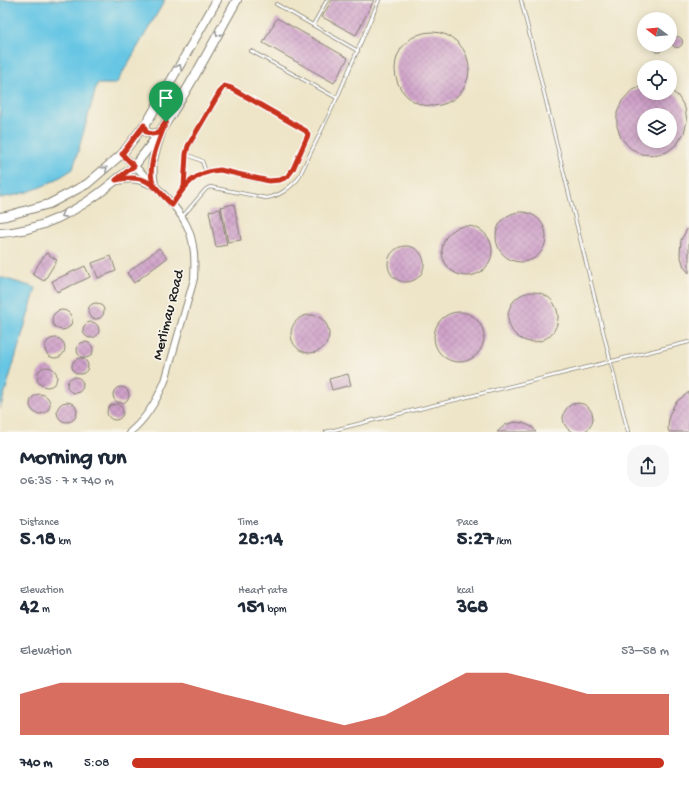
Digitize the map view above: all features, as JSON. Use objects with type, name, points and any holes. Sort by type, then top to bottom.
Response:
[{"type":"main road","points":[[0,217],[49,204],[87,184],[122,154],[144,125],[217,0]]},
{"type":"main road","points":[[0,233],[10,233],[53,221],[97,196],[134,166],[166,122],[188,87],[237,0]]},
{"type":"main road","points":[[154,185],[151,168],[153,157],[166,122]]},
{"type":"main road","points":[[144,125],[146,132],[152,134],[158,133]]},
{"type":"main road","points":[[116,180],[132,178],[140,179],[154,185]]},
{"type":"street","name":"Merlimau Road","points":[[122,154],[154,185],[182,217],[190,233],[194,250],[194,279],[165,381],[144,419],[130,432]]},
{"type":"lane","points":[[313,25],[327,0]]},
{"type":"lane","points":[[182,217],[206,189],[210,187],[266,198],[285,192],[298,179],[358,52],[379,0]]},
{"type":"lane","points":[[521,0],[628,432]]},
{"type":"lane","points":[[276,4],[358,52]]},
{"type":"lane","points":[[251,51],[337,98]]},
{"type":"lane","points":[[172,205],[191,179],[206,172],[220,170],[269,181],[280,180],[287,177],[293,169],[307,138],[308,132],[226,86],[221,90],[188,146],[186,154],[184,187]]},
{"type":"lane","points":[[186,154],[202,161],[206,172]]},
{"type":"lane","points":[[326,432],[689,342]]},
{"type":"water","points":[[0,0],[165,0],[116,84],[97,84],[73,169],[38,188],[21,194],[0,198]]},
{"type":"water","points":[[0,277],[36,288],[0,409]]},
{"type":"building","points":[[332,0],[374,0],[356,35],[322,17]]},
{"type":"building","points":[[277,18],[348,58],[334,83],[263,43]]},
{"type":"building","points":[[432,32],[446,35],[458,43],[466,55],[469,69],[466,83],[458,95],[446,103],[432,106],[418,103],[406,95],[398,83],[395,69],[398,55],[406,43],[418,35]]},
{"type":"building","points":[[677,37],[681,38],[681,46],[677,47]]},
{"type":"building","points":[[637,88],[637,100],[677,100],[677,95],[678,96],[685,108],[687,121],[684,133],[677,144],[677,108],[637,108],[637,148],[672,148],[667,152],[654,155],[641,154],[630,148],[621,138],[617,126],[617,113],[622,101],[631,91]]},
{"type":"building","points":[[234,204],[241,240],[228,242],[221,207]]},
{"type":"building","points":[[220,209],[227,245],[216,247],[209,211]]},
{"type":"building","points":[[521,212],[535,216],[542,223],[546,237],[542,251],[535,258],[521,262],[507,258],[500,251],[496,237],[500,223],[507,216]]},
{"type":"building","points":[[467,226],[476,228],[487,237],[492,251],[490,260],[481,271],[467,276],[458,274],[447,265],[442,251],[444,242],[453,231]]},
{"type":"building","points":[[689,226],[689,273],[684,267],[680,254],[681,240]]},
{"type":"building","points":[[403,246],[409,246],[419,251],[424,264],[419,277],[409,282],[403,282],[393,277],[388,267],[388,261],[393,251]]},
{"type":"building","points":[[159,248],[167,258],[134,283],[127,273]]},
{"type":"building","points":[[46,253],[57,260],[44,281],[32,274]]},
{"type":"building","points":[[111,256],[116,271],[98,278],[92,263]]},
{"type":"building","points":[[85,266],[90,277],[57,292],[52,281]]},
{"type":"building","points":[[533,292],[547,296],[554,303],[558,317],[554,331],[547,338],[533,342],[519,338],[512,331],[508,317],[512,303],[519,296]]},
{"type":"building","points":[[96,303],[103,308],[104,311],[99,318],[96,319],[89,314],[88,311],[93,304]]},
{"type":"building","points":[[62,310],[69,313],[72,320],[69,327],[62,330],[55,327],[52,320],[55,313]]},
{"type":"building","points":[[459,312],[473,316],[480,323],[484,337],[480,351],[473,358],[459,362],[445,358],[438,351],[434,337],[438,323],[445,316]]},
{"type":"building","points":[[306,315],[314,315],[324,320],[328,327],[328,341],[324,348],[314,353],[306,353],[296,348],[294,345],[291,338],[291,330],[296,320],[299,318]]},
{"type":"building","points":[[91,322],[98,327],[99,330],[94,337],[91,338],[84,333],[83,330],[88,323]]},
{"type":"building","points":[[55,338],[62,341],[65,348],[62,355],[55,358],[48,355],[45,348],[48,341]]},
{"type":"building","points":[[85,342],[92,347],[93,350],[88,357],[85,358],[78,353],[77,350],[82,343]]},
{"type":"building","points":[[80,358],[87,363],[88,366],[83,373],[80,374],[73,369],[72,366],[77,359]]},
{"type":"building","points":[[47,367],[54,370],[57,377],[54,384],[47,387],[40,384],[37,377],[40,370]]},
{"type":"building","points":[[348,374],[351,385],[332,390],[329,379]]},
{"type":"building","points":[[75,377],[82,382],[83,385],[78,392],[75,393],[68,388],[67,385],[72,378]]},
{"type":"building","points":[[121,387],[128,392],[129,395],[124,402],[121,403],[114,398],[113,395],[118,388]]},
{"type":"building","points":[[689,392],[689,432],[669,432],[669,415],[676,402]]},
{"type":"building","points":[[40,394],[47,397],[50,404],[47,411],[40,414],[33,411],[30,404],[33,397]]},
{"type":"building","points":[[67,402],[74,405],[77,412],[74,419],[67,422],[60,419],[57,412],[60,405]]},
{"type":"building","points":[[115,404],[122,409],[123,412],[118,419],[115,420],[108,415],[107,412],[112,405]]},
{"type":"building","points":[[572,404],[584,404],[592,412],[592,424],[584,432],[572,432],[564,424],[564,412]]},
{"type":"building","points":[[514,422],[523,423],[532,427],[536,432],[497,432],[505,425]]},
{"type":"route","points":[[166,122],[153,157],[151,168],[154,185],[172,205],[184,187],[186,154],[188,146],[224,86],[231,88],[308,132],[308,135],[293,169],[287,177],[280,180],[269,181],[220,170],[212,170],[191,179],[172,205],[154,185],[140,179],[124,178],[116,180],[134,166],[122,154],[144,125],[146,132],[152,134],[158,133],[166,122]]}]
